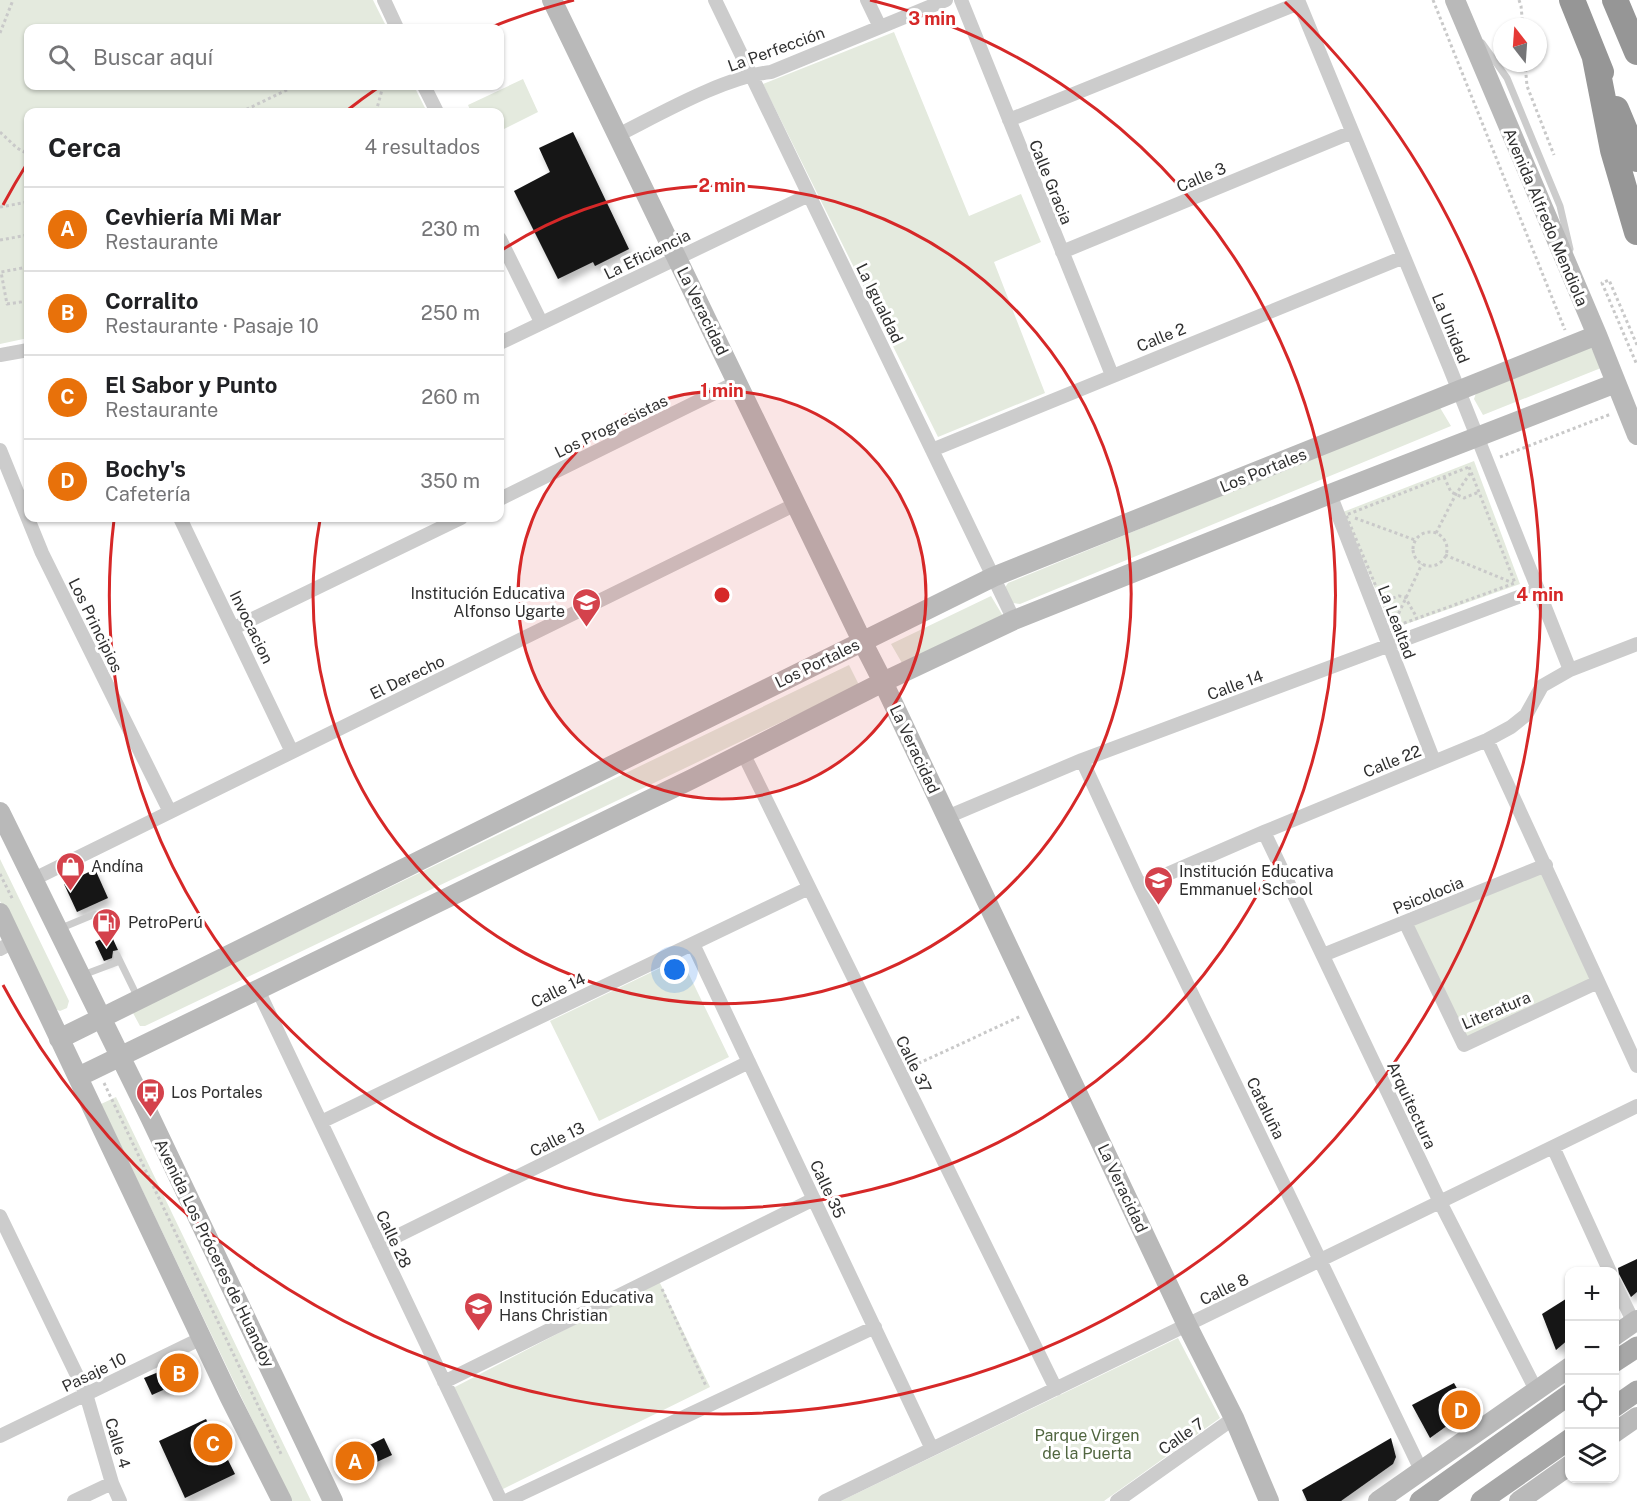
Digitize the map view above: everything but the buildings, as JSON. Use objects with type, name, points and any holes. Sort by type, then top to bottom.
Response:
[{"type":"highway","points":[[1572,0],[1637,159]]},
{"type":"highway","points":[[1615,0],[1637,52]]},
{"type":"highway","points":[[1595,58],[1613,150],[1637,232]]},
{"type":"main road","points":[[1619,1359],[1637,1347]]},
{"type":"main road","points":[[1619,1404],[1637,1391]]},
{"type":"main road","points":[[1420,1501],[1565,1397]]},
{"type":"main road","points":[[1481,1501],[1565,1441]]},
{"type":"street","points":[[384,0],[396,24]]},
{"type":"street","name":"La Veracidad","points":[[552,0],[883,682],[1234,1418],[1269,1501]]},
{"type":"street","name":"La Igualdad","points":[[715,0],[1014,620]]},
{"type":"street","points":[[867,0],[880,27]]},
{"type":"street","name":"La Perfección","points":[[618,135],[751,74],[771,72],[946,0]]},
{"type":"street","name":"Calle Gracia","points":[[961,0],[1112,375]]},
{"type":"street","points":[[1009,120],[1298,1]]},
{"type":"street","name":"La Unidad","points":[[1298,1],[1459,391],[1570,670]]},
{"type":"street","name":"Avenida Alfredo Mendiola","points":[[1456,4],[1597,335],[1637,435]]},
{"type":"street","points":[[426,90],[435,108]]},
{"type":"street","name":"Calle 3","points":[[1062,252],[1352,132]]},
{"type":"street","name":"La Eficiencia","points":[[504,341],[809,195]]},
{"type":"street","points":[[504,247],[541,322]]},
{"type":"street","name":"Calle 2","points":[[932,450],[1404,257]]},
{"type":"street","name":"Los Portales","points":[[59,1039],[993,577],[1597,335]]},
{"type":"street","points":[[0,356],[24,351]]},
{"type":"street","name":"Los Progresistas","points":[[504,497],[737,382]]},
{"type":"street","points":[[78,1077],[1014,620],[1616,383]]},
{"type":"street","name":"Los Principios","points":[[0,450],[24,509]]},
{"type":"street","name":"La Lealtad","points":[[1330,494],[1434,761]]},
{"type":"street","name":"El Derecho","points":[[32,880],[796,504]]},
{"type":"street","name":"Los Principios","points":[[29,522],[42,553],[170,812]]},
{"type":"street","name":"Invocacion","points":[[182,522],[292,752]]},
{"type":"street","points":[[234,628],[453,522]]},
{"type":"street","name":"Calle 14","points":[[946,817],[1082,760],[1537,590]]},
{"type":"street","name":"Calle 22","points":[[1140,886],[1487,740],[1511,727],[1526,715],[1542,686],[1570,670],[1637,644]]},
{"type":"street","points":[[1487,740],[1637,1066]]},
{"type":"street","name":"Calle 37","points":[[743,753],[1056,1389]]},
{"type":"street","name":"Cataluña","points":[[1082,760],[1140,886],[1322,1260],[1421,1470]]},
{"type":"street","name":"Avenida Los Próceres de Huandoy","points":[[0,812],[333,1501]]},
{"type":"street","name":"Arquitectura","points":[[1264,832],[1440,1202],[1536,1390]]},
{"type":"street","name":"Psicolocia","points":[[1323,955],[1546,865]]},
{"type":"street","name":"Calle 14","points":[[321,1122],[809,888]]},
{"type":"street","points":[[8,910],[7,945],[78,1077],[282,1501]]},
{"type":"street","name":"Literatura","points":[[1405,922],[1464,1045],[1598,982]]},
{"type":"street","name":"Calle 35","points":[[693,944],[932,1449]]},
{"type":"street","name":"Calle 28","points":[[258,990],[501,1501]]},
{"type":"street","name":"Calle 13","points":[[379,1245],[749,1062]]},
{"type":"street","name":"Calle 8","points":[[825,1501],[1637,1106]]},
{"type":"street","points":[[1552,1148],[1608,1267]]},
{"type":"street","points":[[444,1382],[814,1199]]},
{"type":"street","name":"Calle 4","points":[[0,1216],[86,1394],[112,1483],[120,1501]]},
{"type":"street","points":[[1619,1292],[1635,1322],[1619,1333]]},
{"type":"street","points":[[506,1501],[875,1328]]},
{"type":"street","name":"Pasaje 10","points":[[0,1436],[202,1338]]},
{"type":"street","points":[[1378,1501],[1565,1370]]},
{"type":"street","name":"Calle 7","points":[[1117,1501],[1234,1418]]},
{"type":"street","points":[[1619,1431],[1637,1418]]},
{"type":"street","points":[[1520,1501],[1565,1469]]},
{"type":"street","points":[[74,1501],[112,1483]]},
{"type":"lane","points":[[57,929],[95,914],[108,936]]},
{"type":"lane","points":[[80,975],[118,958],[139,1000]]},
{"type":"path","points":[[0,33],[13,0]]},
{"type":"path","points":[[1432,0],[1565,330]]},
{"type":"path","points":[[1519,0],[1522,18]]},
{"type":"path","points":[[249,108],[287,90]]},
{"type":"path","points":[[377,108],[382,90]]},
{"type":"path","points":[[0,132],[24,152]]},
{"type":"path","points":[[0,207],[24,203]]},
{"type":"path","points":[[0,240],[24,236]]},
{"type":"path","points":[[24,268],[1,272],[2,289],[7,304],[24,302]]},
{"type":"path","points":[[1637,345],[1609,280],[1602,283],[1637,365]]},
{"type":"path","points":[[1596,408],[1600,419]]},
{"type":"path","points":[[1486,463],[1606,417]]},
{"type":"path","points":[[1346,515],[1469,467],[1515,584]]},
{"type":"path","points":[[1436,533],[1456,494],[1471,472]]},
{"type":"path","points":[[1444,477],[1451,492],[1464,498],[1479,492]]},
{"type":"path","points":[[1346,515],[1415,540]]},
{"type":"path","points":[[1346,515],[1393,627]]},
{"type":"path","points":[[1424,533],[1436,533],[1445,542],[1445,555],[1436,565],[1422,564],[1413,554],[1415,540],[1424,533]]},
{"type":"path","points":[[1445,555],[1515,584]]},
{"type":"path","points":[[1393,627],[1422,564]]},
{"type":"path","points":[[1393,627],[1515,584]]},
{"type":"path","points":[[1382,601],[1399,596],[1406,597]]},
{"type":"path","points":[[1406,597],[1417,618]]},
{"type":"path","points":[[0,874],[8,910]]},
{"type":"path","points":[[900,1072],[1037,1008]]},
{"type":"path","points":[[96,1067],[283,1459]]},
{"type":"path","points":[[660,1285],[706,1386]]},
{"type":"green space","points":[[0,0],[373,0],[385,24],[24,24],[24,90],[416,90],[425,108],[24,108],[24,339],[0,344]]},
{"type":"green space","points":[[894,32],[969,216],[1021,194],[1041,242],[994,262],[1045,393],[938,437],[763,84]]},
{"type":"green space","points":[[523,79],[538,112],[504,129],[504,108],[469,108],[468,105],[504,90]]},
{"type":"green space","points":[[1591,347],[1601,368],[1483,415],[1474,399],[1476,393]]},
{"type":"green space","points":[[1439,406],[1451,426],[1020,604],[1013,603],[1004,589],[1008,583]]},
{"type":"green space","points":[[1474,461],[1520,584],[1392,629],[1343,512]]},
{"type":"green space","points":[[991,596],[1003,616],[902,663],[891,644]]},
{"type":"green space","points":[[849,665],[859,685],[145,1026],[140,1026],[133,1013],[138,1009]]},
{"type":"green space","points":[[0,859],[69,1001],[67,1008],[60,1011],[52,1008],[0,901]]},
{"type":"green space","points":[[1543,871],[1592,980],[1465,1038],[1410,924]]},
{"type":"green space","points":[[681,958],[729,1057],[599,1121],[550,1021]]},
{"type":"green space","points":[[116,1097],[311,1501],[291,1501],[101,1104]]},
{"type":"green space","points":[[659,1281],[710,1387],[503,1489],[453,1388]]},
{"type":"green space","name":"Parque Virgen de la Puerta","points":[[1178,1338],[1220,1418],[1104,1501],[841,1501]]},
{"type":"place","name":"Institución Educativa Alfonso Ugarte","points":[[586,628]]},
{"type":"place","name":"Andína","points":[[70,892]]},
{"type":"place","name":"Institución Educativa Emmanuel School","points":[[1158,906]]},
{"type":"place","name":"PetroPerú","points":[[107,948]]},
{"type":"place","name":"Los Portales","points":[[150,1118]]},
{"type":"place","name":"Institución Educativa Hans Christian","points":[[478,1332]]},
{"type":"place","name":"Corralito","points":[[179,1373]]},
{"type":"place","name":"Bochy's","points":[[1461,1410]]},
{"type":"place","name":"El Sabor y Punto","points":[[213,1443]]},
{"type":"place","name":"Cevhiería Mi Mar","points":[[355,1461]]}]
